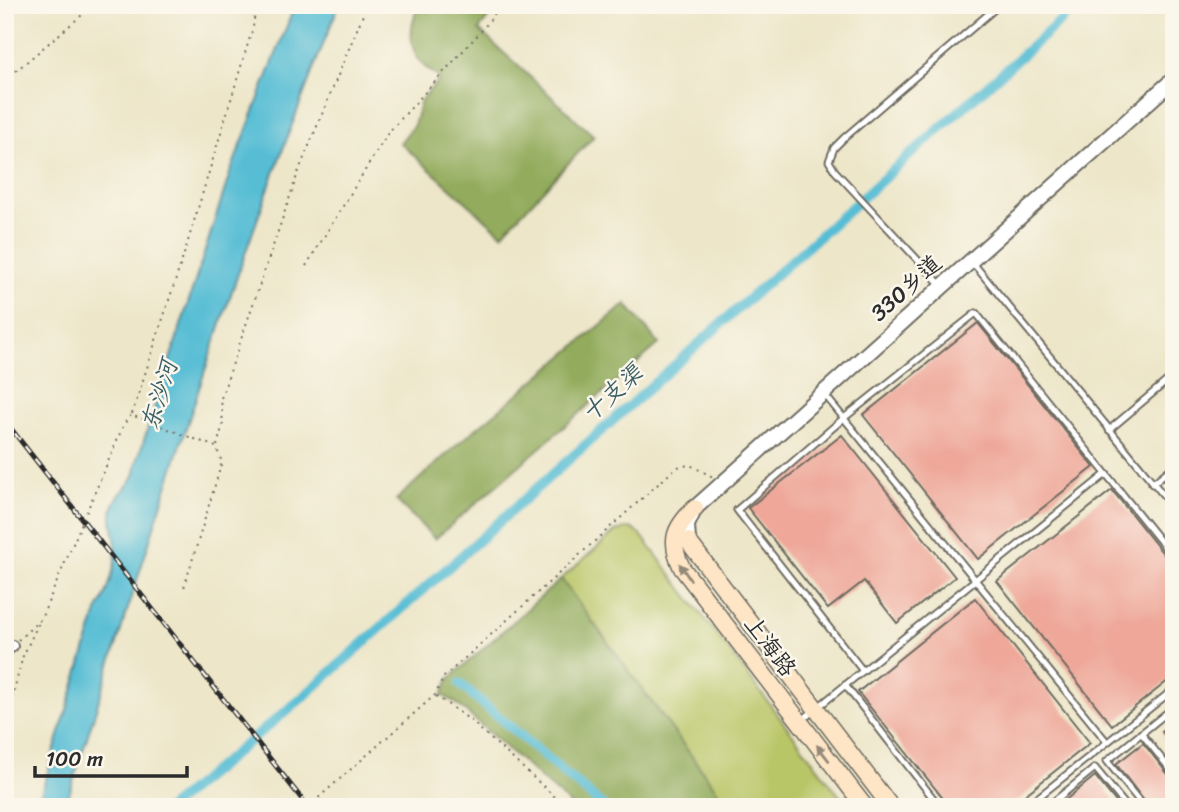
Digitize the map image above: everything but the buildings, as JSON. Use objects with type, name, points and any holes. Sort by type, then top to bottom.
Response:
[{"type":"main road","name":"上海路","points":[[695,508],[684,519],[674,543],[682,568],[865,807]]},
{"type":"main road","name":"上海路","points":[[688,541],[891,807]]},
{"type":"street","name":"330乡道","points":[[695,508],[1174,79]]},
{"type":"street","points":[[688,541],[687,525],[695,508]]},
{"type":"lane","points":[[942,287],[844,181],[829,161],[834,148],[999,5]]},
{"type":"lane","points":[[971,261],[1174,508]]},
{"type":"lane","points":[[863,671],[737,510],[844,418],[976,313],[1174,558]]},
{"type":"lane","points":[[1109,430],[1174,375]]},
{"type":"lane","points":[[823,393],[1107,742]]},
{"type":"lane","points":[[1152,484],[1174,466]]},
{"type":"lane","points":[[800,722],[1106,474]]},
{"type":"lane","points":[[845,685],[940,807]]},
{"type":"lane","points":[[1026,807],[1174,688]]},
{"type":"lane","points":[[1144,807],[1107,761],[1174,707]]},
{"type":"lane","points":[[1141,733],[1174,774]]},
{"type":"lane","points":[[1047,807],[1095,768],[1127,807]]},
{"type":"path","points":[[5,80],[94,5]]},
{"type":"path","points":[[5,725],[23,656],[124,424],[131,415],[186,251],[253,27],[256,5]]},
{"type":"path","points":[[183,591],[222,462],[216,447],[223,424],[221,398],[299,170],[366,5]]},
{"type":"path","points":[[306,266],[388,133],[483,29],[501,5]]},
{"type":"path","points":[[131,415],[216,447]]},
{"type":"path","points":[[308,807],[435,695],[444,677],[677,467],[691,465],[724,482]]},
{"type":"path","points":[[8,649],[41,619]]},
{"type":"path","points":[[435,695],[470,720],[566,807]]},
{"type":"path","points":[[316,800],[324,807]]},
{"type":"green space","points":[[416,5],[497,5],[479,30],[594,136],[502,234],[400,143],[414,125],[421,100],[440,79],[423,65],[414,51],[412,37],[418,7]]},
{"type":"green space","points":[[626,304],[659,344],[435,539],[396,500],[459,443]]},
{"type":"green space","points":[[631,528],[641,535],[848,807],[729,807],[561,579],[616,531]]},
{"type":"green space","points":[[561,579],[729,807],[573,807],[456,703],[442,695],[449,679]]},
{"type":"water","name":"东沙河","points":[[295,5],[339,5],[263,203],[228,303],[65,807],[37,807],[98,609],[111,579],[116,553],[113,508],[136,471],[230,173]]},
{"type":"waterway","name":"十支渠","points":[[170,807],[302,698],[1078,5]]},
{"type":"waterway","points":[[460,684],[604,807]]},
{"type":"railway","points":[[5,421],[308,807]]}]
